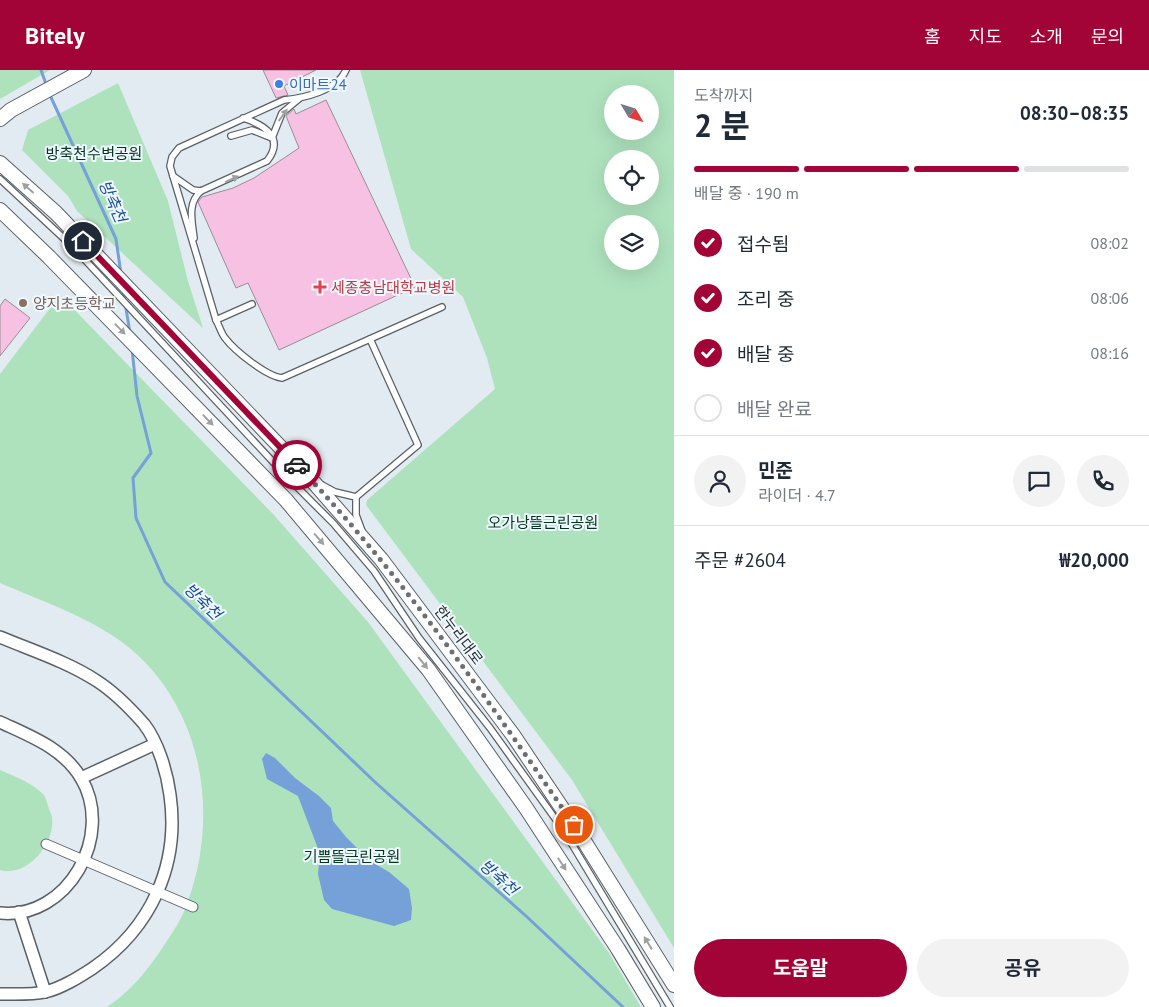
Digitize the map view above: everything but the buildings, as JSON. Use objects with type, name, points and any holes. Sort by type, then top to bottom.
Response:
[{"type":"street","points":[[5,114],[84,70]]},
{"type":"street","name":"한누리대로","points":[[0,163],[56,213],[176,337],[309,477],[366,542],[448,646],[513,735],[584,841],[674,985]]},
{"type":"street","points":[[0,210],[49,257],[286,500],[428,669],[526,808],[618,949],[653,1007]]},
{"type":"street","points":[[0,994],[46,992],[77,979],[103,961],[133,932],[155,900],[158,892],[168,864],[174,820],[168,782],[155,744],[145,726],[120,699],[96,680],[44,655],[1,641]]},
{"type":"street","points":[[0,722],[46,743],[67,760],[81,778],[90,803],[92,824],[84,860],[77,874],[66,888],[44,905],[19,912],[0,913]]},
{"type":"street","points":[[81,778],[155,744]]},
{"type":"street","points":[[46,844],[193,907]]},
{"type":"street","points":[[19,912],[46,992]]},
{"type":"lane","points":[[194,248],[192,206],[194,197],[201,191],[267,161],[273,153],[272,138],[282,113],[300,98],[332,84],[346,70]]},
{"type":"lane","points":[[300,98],[284,100],[174,151],[170,161],[216,320],[225,338],[258,367],[272,376],[282,378],[442,307]]},
{"type":"lane","points":[[243,118],[265,127],[272,138]]},
{"type":"lane","points":[[231,136],[252,130],[272,138]]},
{"type":"lane","points":[[173,176],[193,190],[201,191]]},
{"type":"lane","points":[[0,178],[73,248],[332,523],[374,571],[419,638],[490,728],[564,831],[670,1007]]},
{"type":"lane","points":[[216,320],[252,304]]},
{"type":"lane","points":[[356,497],[418,445],[370,339]]},
{"type":"lane","points":[[309,477],[335,492],[356,497]]},
{"type":"lane","points":[[356,497],[356,516],[366,542]]},
{"type":"green space","points":[[0,70],[50,70],[0,99]]},
{"type":"green space","name":"오가낭뜰근린공원","points":[[360,70],[674,70],[674,948],[572,780],[366,505],[367,500],[495,389],[487,358],[463,297],[411,249]]},
{"type":"green space","name":"방축천수변공원","points":[[118,83],[168,201],[188,281],[203,328],[77,211],[68,196],[22,150],[28,130]]},
{"type":"green space","name":"기쁨뜰근린공원","points":[[60,295],[273,514],[368,622],[609,953],[641,1007],[107,1007],[124,994],[145,972],[176,926],[187,904],[202,844],[201,782],[195,752],[185,723],[171,696],[153,671],[138,655],[121,641],[82,618],[0,583],[0,374]]},
{"type":"green space","points":[[0,770],[23,780],[40,791],[45,796],[52,817],[49,837],[38,856],[20,869],[10,871],[0,870]]},
{"type":"water","points":[[266,753],[275,758],[295,778],[319,796],[331,808],[333,821],[370,861],[389,872],[409,889],[412,908],[411,920],[394,926],[332,909],[324,900],[318,874],[320,854],[298,796],[267,779],[262,759]]},
{"type":"waterway","name":"방축천","points":[[41,70],[47,87]]},
{"type":"waterway","name":"방축천","points":[[49,93],[116,239],[121,274]]},
{"type":"waterway","name":"방축천","points":[[123,290],[130,333]]},
{"type":"waterway","name":"방축천","points":[[132,349],[137,396],[151,453],[133,478],[136,518],[165,582],[376,783],[526,916],[623,1007]]},
{"type":"way so far","points":[[297,465],[381,559],[513,735],[574,825]]},
{"type":"place","name":"이마트24","points":[[279,84]]},
{"type":"place","name":"세종충남대학교병원","points":[[320,287]]},
{"type":"place","name":"양지초등학교","points":[[23,303]]},
{"type":"route","points":[[83,241],[297,465]]}]
